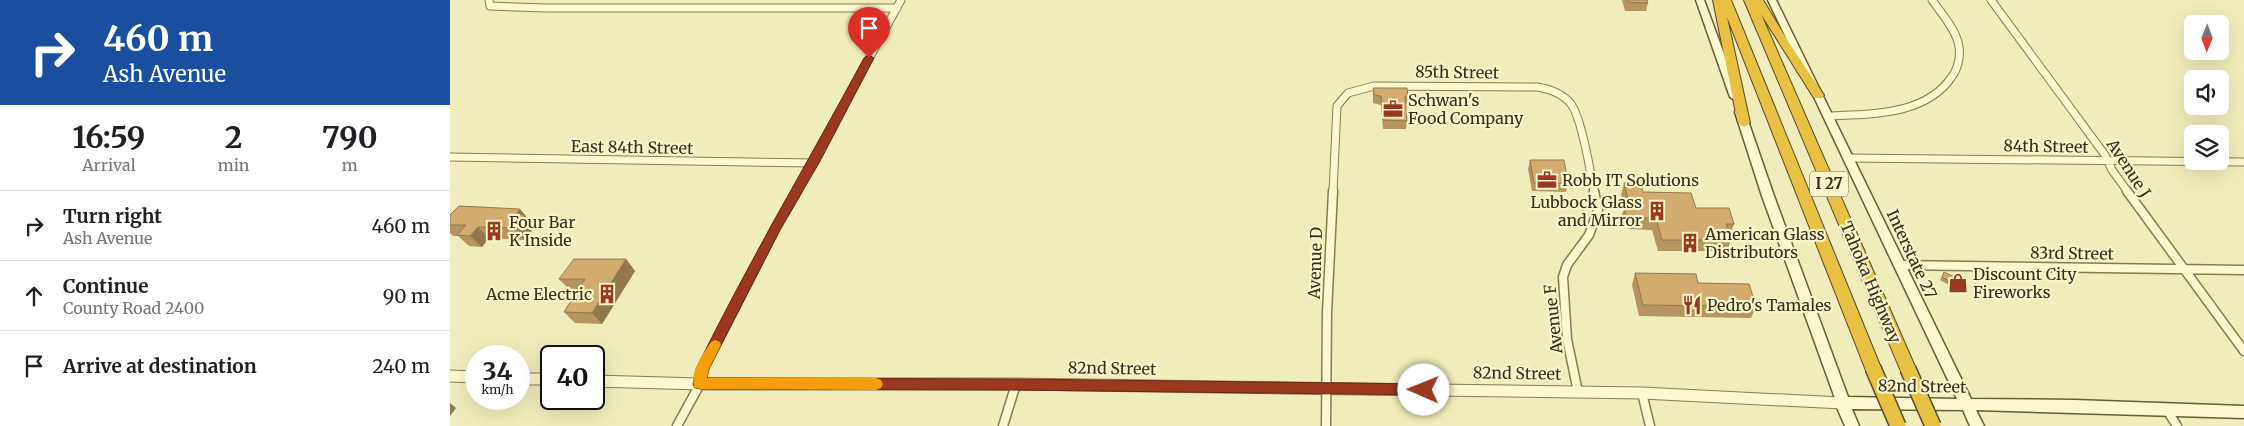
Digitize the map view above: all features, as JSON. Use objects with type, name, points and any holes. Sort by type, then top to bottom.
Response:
[{"type":"highway","points":[[1718,0],[1744,123]]},
{"type":"highway","name":"Tahoka Highway","points":[[1726,0],[1898,426]]},
{"type":"highway","name":"Tahoka Highway","points":[[1749,0],[1933,426]]},
{"type":"highway","points":[[1758,0],[1783,43],[1818,95]]},
{"type":"main road","points":[[1700,0],[1768,196],[1842,403],[1852,426]]},
{"type":"main road","points":[[1772,0],[1818,95]]},
{"type":"main road","name":"Interstate 27","points":[[1818,95],[1977,426]]},
{"type":"main road","name":"82nd Street","points":[[1842,403],[1966,404],[2244,412]]},
{"type":"street","points":[[677,426],[700,384],[703,369],[776,227],[813,163],[901,0]]},
{"type":"street","points":[[1828,116],[1910,108],[1932,98],[1948,85],[1960,58],[1959,48],[1952,30],[1932,0]]},
{"type":"street","name":"Avenue J","points":[[1991,0],[2105,154],[2112,170],[2244,351]]},
{"type":"street","points":[[489,1],[490,6],[545,8],[609,6],[897,8]]},
{"type":"street","name":"85th Street","points":[[1339,101],[1343,96],[1356,89],[1374,86],[1467,86],[1544,88],[1560,94],[1573,106]]},
{"type":"street","name":"Avenue D","points":[[1326,426],[1332,182],[1336,116],[1339,101]]},
{"type":"street","name":"Avenue F","points":[[1573,106],[1588,160],[1598,210],[1589,234],[1567,265],[1563,277],[1568,339],[1578,392]]},
{"type":"street","name":"East 84th Street","points":[[450,157],[813,163]]},
{"type":"street","name":"84th Street","points":[[1848,158],[2244,162]]},
{"type":"street","name":"83rd Street","points":[[1899,265],[2244,270]]},
{"type":"street","points":[[450,376],[465,377]]},
{"type":"street","name":"82nd Street","points":[[605,381],[700,384],[1016,384],[1642,393],[1842,403]]},
{"type":"street","points":[[1003,426],[1016,384]]},
{"type":"street","points":[[1642,393],[1650,426]]},
{"type":"street","points":[[2167,410],[2178,426]]},
{"type":"building","points":[[1627,0],[1647,0],[1648,3],[1627,2]]},
{"type":"building","name":"Schwan's Food Company","points":[[1373,88],[1407,88],[1408,96],[1405,96],[1407,121],[1383,120],[1381,96],[1374,95]]},
{"type":"building","points":[[1530,160],[1564,160],[1568,183],[1534,183]]},
{"type":"building","points":[[1624,183],[1641,184],[1643,192],[1691,193],[1696,208],[1729,208],[1734,224],[1726,224],[1731,240],[1662,240],[1656,218],[1632,218],[1631,216],[1626,216],[1624,207],[1630,207]]},
{"type":"building","points":[[459,206],[520,209],[515,215],[525,215],[514,228],[478,227],[470,236],[457,235],[466,225],[450,225],[450,215]]},
{"type":"building","points":[[574,259],[626,259],[592,313],[564,312],[585,279],[559,279]]},
{"type":"building","points":[[1944,272],[1968,283],[1964,289],[1942,277]]},
{"type":"building","points":[[1635,273],[1696,274],[1698,283],[1749,284],[1756,306],[1643,305]]},
{"type":"slow traffic","points":[[715,345],[703,369],[700,384],[876,384]]},
{"type":"place","name":"Schwan's Food Company","points":[[1393,109]]},
{"type":"place","name":"Robb IT Solutions","points":[[1547,180]]},
{"type":"place","name":"Lubbock Glass and Mirror","points":[[1657,211]]},
{"type":"place","name":"Four Bar K Inside","points":[[494,231]]},
{"type":"place","name":"American Glass Distributors","points":[[1690,243]]},
{"type":"place","name":"Discount City Fireworks","points":[[1958,283]]},
{"type":"place","name":"Acme Electric","points":[[607,294]]},
{"type":"place","name":"Pedro's Tamales","points":[[1692,305]]},
{"type":"route","points":[[869,58],[813,163],[776,227],[703,369],[700,384],[1016,384],[1424,390]]}]
